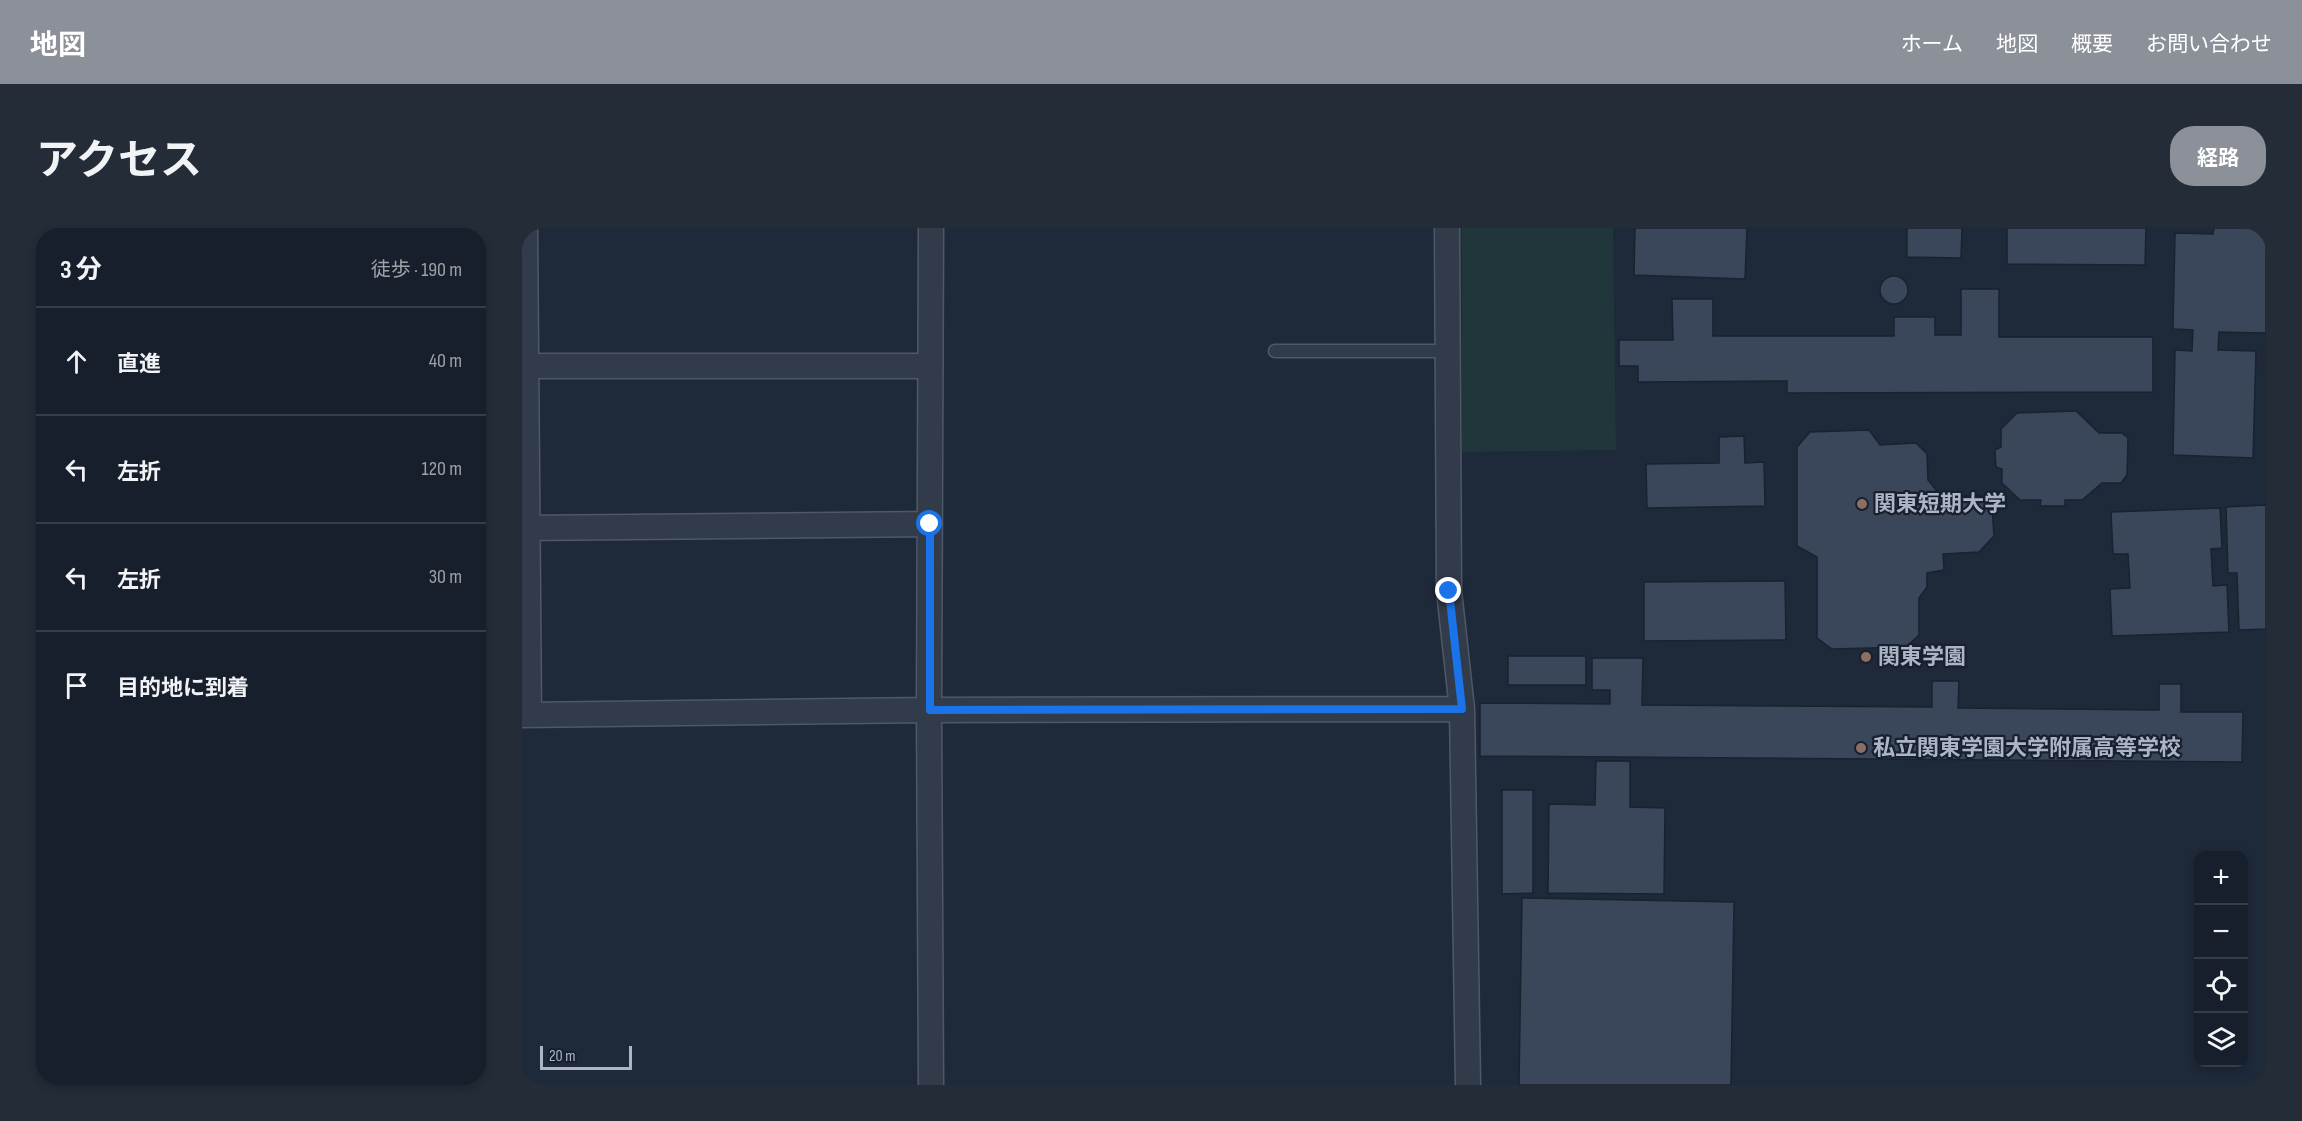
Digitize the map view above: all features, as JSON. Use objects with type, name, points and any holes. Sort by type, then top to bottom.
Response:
[{"type":"street","points":[[525,228],[526,715],[930,710],[1462,709]]},
{"type":"street","points":[[931,228],[931,1085]]},
{"type":"street","points":[[1447,228],[1449,591],[1462,709],[1468,1085]]},
{"type":"street","points":[[525,366],[930,366]]},
{"type":"street","points":[[524,528],[930,524]]},
{"type":"lane","points":[[1275,351],[1447,351]]},
{"type":"green space","points":[[1462,228],[1613,228],[1616,450],[1462,452]]},
{"type":"building","points":[[1635,228],[1747,228],[1745,279],[1634,275]]},
{"type":"building","points":[[1907,228],[1962,228],[1961,258],[1907,257]]},
{"type":"building","points":[[2007,228],[2146,228],[2145,265],[2007,264]]},
{"type":"building","points":[[2214,228],[2266,228],[2266,333],[2219,332],[2218,350],[2256,351],[2253,458],[2173,455],[2175,350],[2192,351],[2193,330],[2173,329],[2175,233],[2213,234]]},
{"type":"building","points":[[1894,276],[1904,280],[1908,290],[1904,300],[1894,304],[1884,300],[1880,290],[1884,280]]},
{"type":"building","points":[[1961,289],[1999,289],[1999,337],[2153,337],[2153,392],[1787,393],[1787,381],[1638,382],[1638,366],[1619,366],[1619,340],[1673,340],[1672,299],[1713,299],[1713,336],[1894,336],[1894,317],[1935,317],[1935,335],[1961,335]]},
{"type":"building","points":[[2076,411],[2099,433],[2122,433],[2128,438],[2127,475],[2121,483],[2102,483],[2082,500],[2065,500],[2065,506],[2040,506],[2041,500],[2020,500],[2002,483],[2002,469],[1996,467],[1995,450],[2001,447],[2001,429],[2017,413]]},
{"type":"building","points":[[1869,430],[1880,445],[1916,443],[1927,454],[1928,480],[1942,497],[1980,495],[1992,506],[1994,536],[1979,552],[1943,554],[1944,570],[1927,573],[1927,587],[1919,598],[1919,635],[1906,647],[1832,649],[1817,638],[1817,557],[1797,546],[1797,447],[1810,432]]},
{"type":"building","points":[[1744,436],[1745,463],[1764,462],[1765,506],[1647,508],[1646,464],[1719,463],[1719,437]]},
{"type":"building","points":[[2266,505],[2266,629],[2239,630],[2237,573],[2228,573],[2226,507]]},
{"type":"building","points":[[2220,508],[2222,548],[2211,549],[2213,586],[2227,585],[2229,632],[2112,636],[2110,589],[2130,588],[2128,554],[2113,554],[2111,512]]},
{"type":"building","points":[[1785,581],[1786,640],[1644,641],[1644,582]]},
{"type":"building","points":[[1508,656],[1586,656],[1586,685],[1508,685]]},
{"type":"building","points":[[1592,658],[1643,658],[1642,705],[1932,707],[1932,681],[1959,681],[1958,708],[2159,710],[2159,684],[2181,684],[2181,712],[2243,712],[2242,762],[1480,756],[1480,703],[1610,704],[1610,690],[1592,690]]},
{"type":"building","points":[[1596,761],[1630,761],[1630,807],[1665,808],[1664,894],[1548,893],[1549,804],[1595,805]]},
{"type":"building","points":[[1502,790],[1533,790],[1533,893],[1502,894]]},
{"type":"building","points":[[1522,898],[1734,902],[1731,1085],[1519,1085]]},
{"type":"place","name":"関東短期大学","points":[[1862,504]]},
{"type":"place","name":"関東学園","points":[[1866,657]]},
{"type":"place","name":"私立関東学園大学附属高等学校","points":[[1861,748]]},
{"type":"route","points":[[930,524],[930,710],[1462,709],[1449,591]]}]
